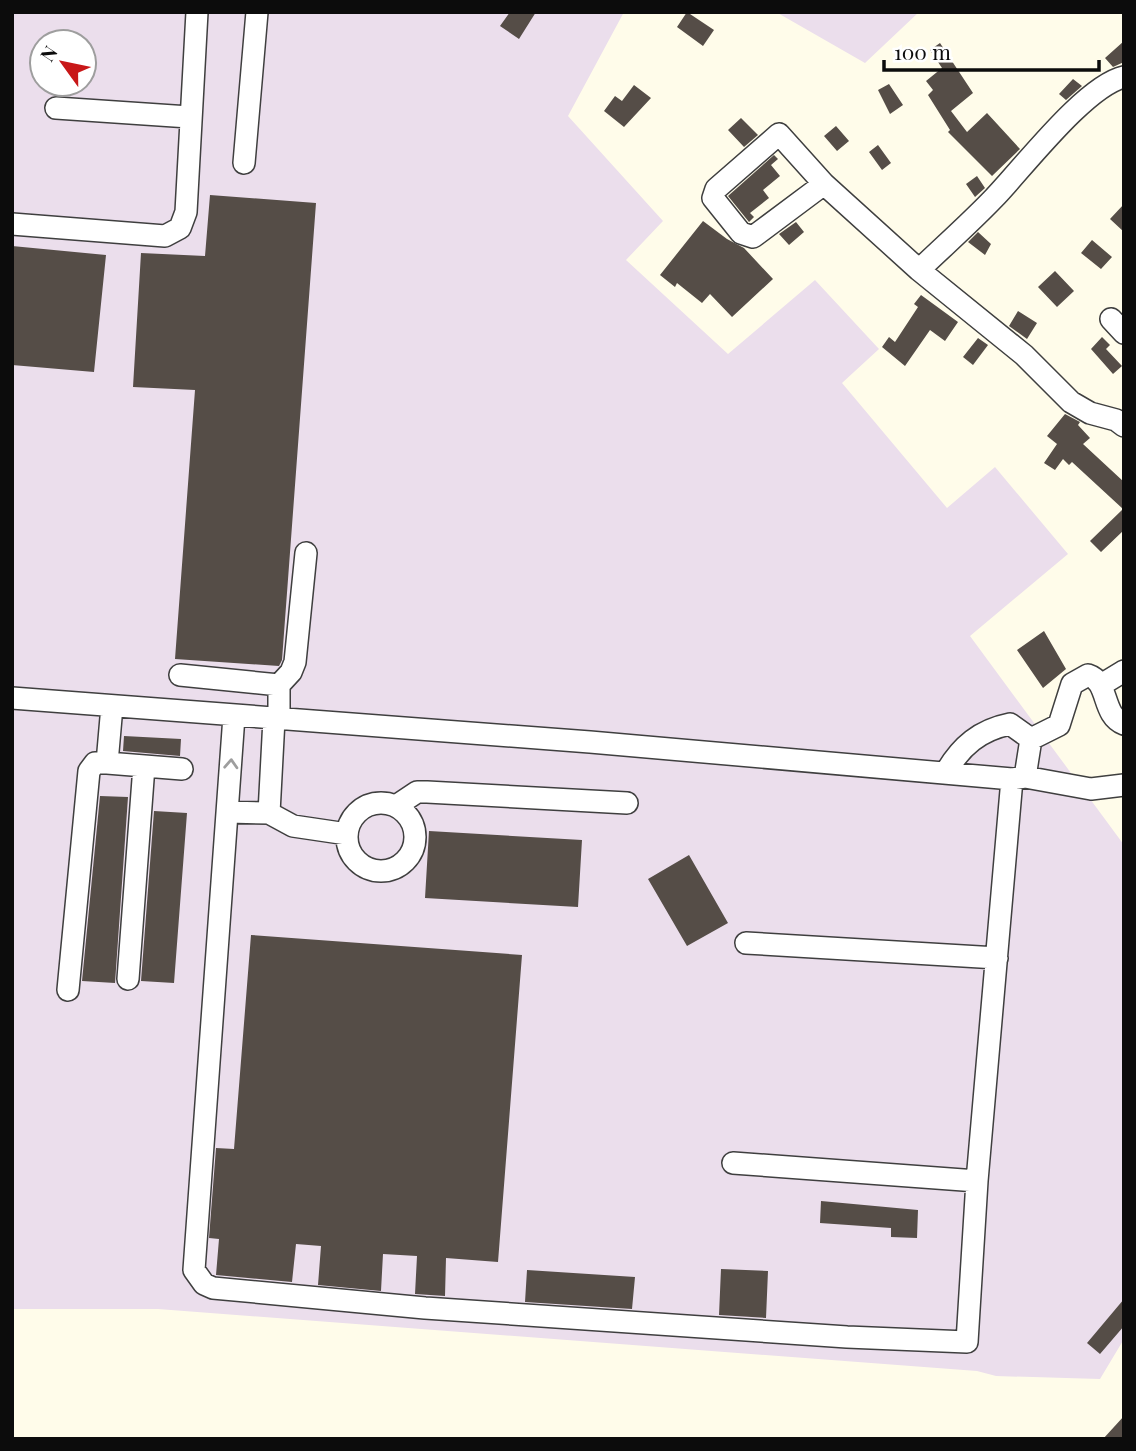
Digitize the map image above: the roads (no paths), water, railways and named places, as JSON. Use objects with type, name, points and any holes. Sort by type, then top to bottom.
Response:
[{"type":"street","points":[[12,224],[165,236],[180,228],[186,212],[189,117],[197,12]]},
{"type":"street","points":[[244,163],[257,12]]},
{"type":"street","points":[[919,270],[994,198],[1090,97],[1108,82],[1124,77]]},
{"type":"street","points":[[56,108],[189,117]]},
{"type":"street","points":[[824,184],[753,237],[741,233],[713,198],[716,189],[779,134],[824,184],[919,270],[994,329],[1071,402],[1090,413],[1122,423]]},
{"type":"street","points":[[269,813],[279,685],[291,672],[295,662],[306,553]]},
{"type":"street","points":[[1101,685],[1124,671]]},
{"type":"street","points":[[180,675],[279,685]]},
{"type":"street","points":[[234,716],[194,1256],[194,1270],[198,1278],[213,1289],[439,1309],[962,1344],[968,1337],[976,1181],[997,958],[1018,778],[1031,739],[1059,725],[1066,695],[1080,678],[1094,677],[1101,685],[1109,711],[1124,724]]},
{"type":"street","points":[[12,698],[1018,778],[1091,789],[1124,785]]},
{"type":"street","points":[[107,763],[112,706]]},
{"type":"street","points":[[946,772],[964,747],[985,730],[1010,724],[1031,739]]},
{"type":"street","points":[[68,990],[89,771],[95,763],[182,769]]},
{"type":"street","points":[[128,979],[144,766]]},
{"type":"street","points":[[396,806],[417,792],[627,803]]},
{"type":"street","points":[[380,802],[396,806],[411,824],[414,831],[413,848],[404,861],[390,870],[374,870],[359,863],[349,850],[347,834],[352,818],[364,807],[380,802]]},
{"type":"street","points":[[228,812],[269,813],[293,826],[347,834]]},
{"type":"street","points":[[746,943],[997,958]]},
{"type":"street","points":[[733,1163],[976,1181]]}]
